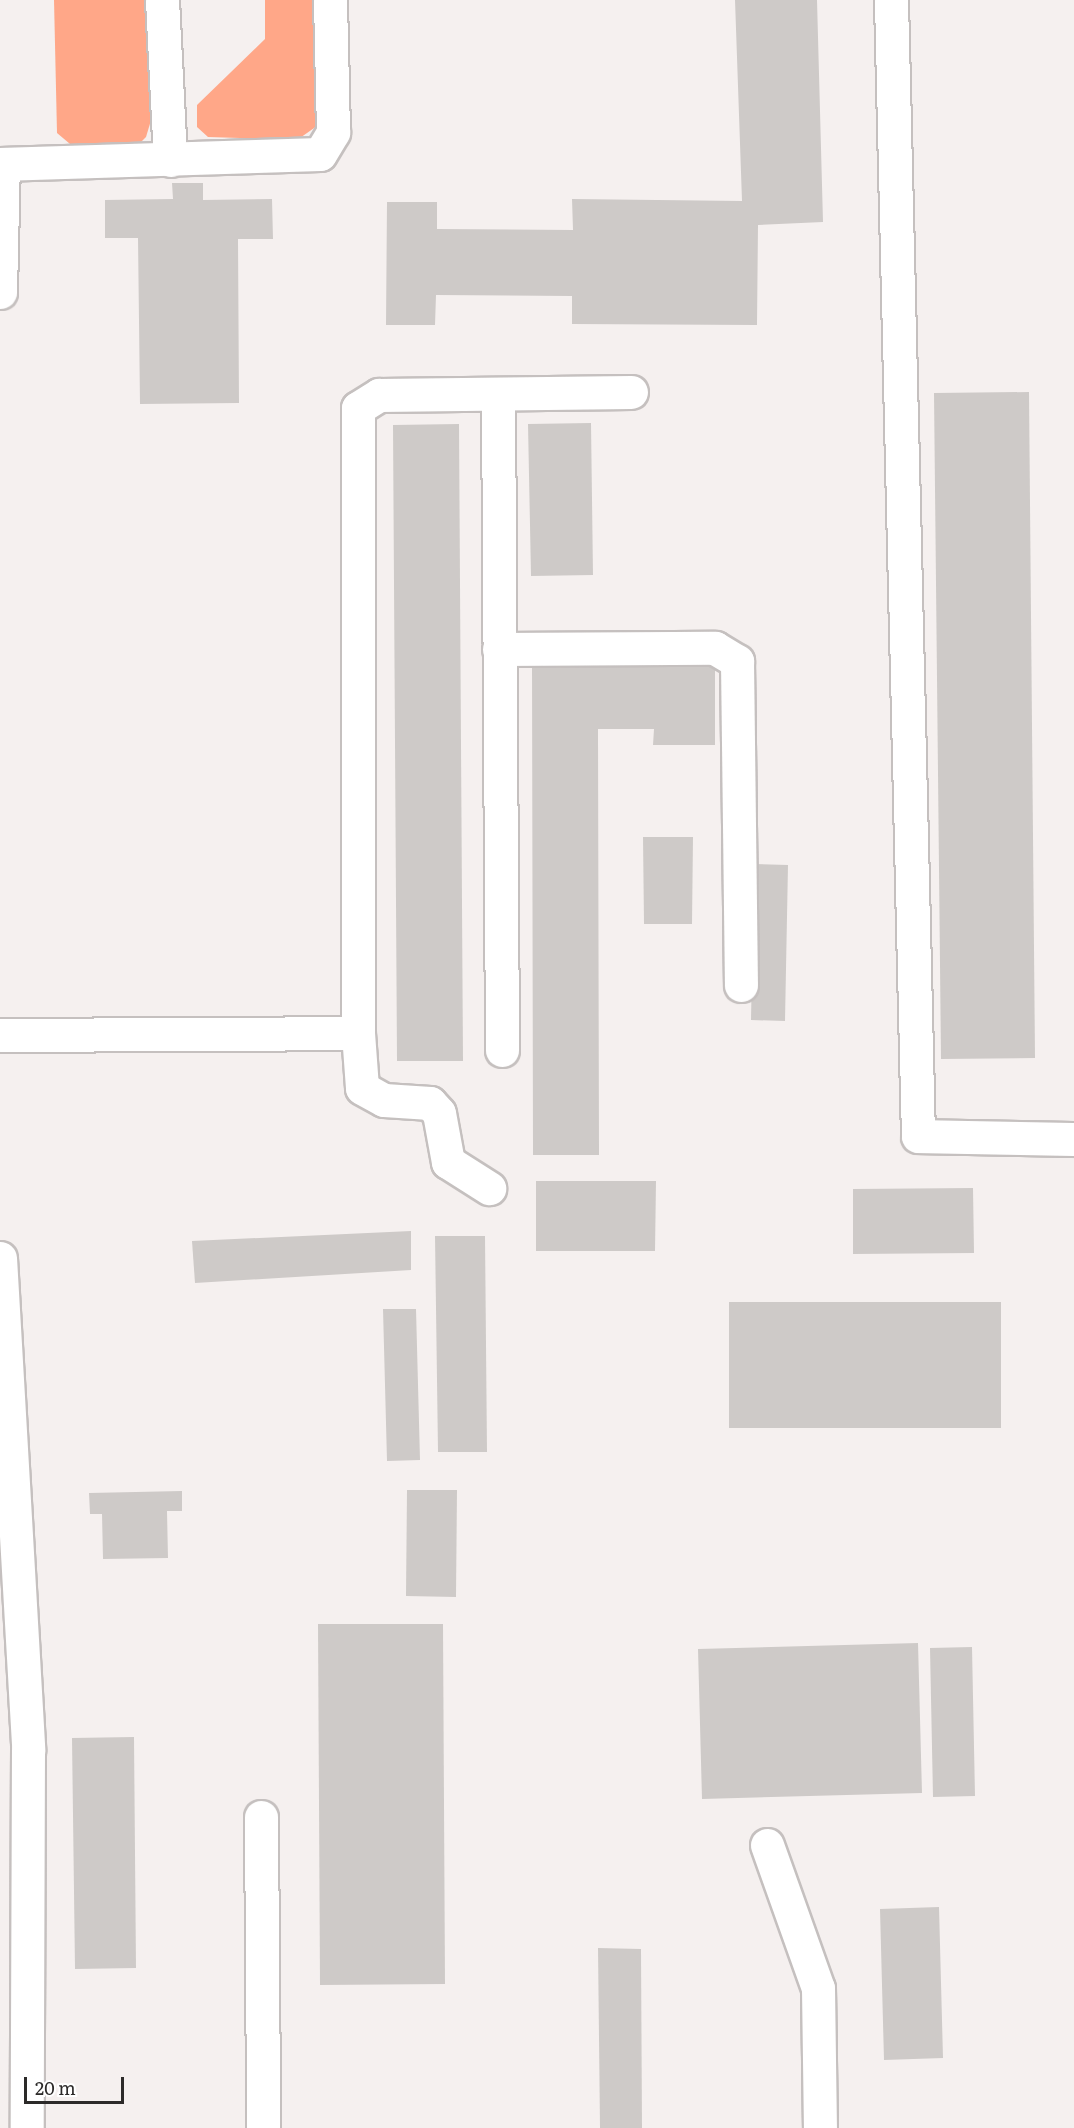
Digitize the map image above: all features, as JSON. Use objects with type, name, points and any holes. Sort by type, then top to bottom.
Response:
[{"type":"lane","points":[[162,0],[170,160]]},
{"type":"lane","points":[[0,292],[2,164],[320,154],[333,132],[330,0]]},
{"type":"lane","points":[[891,0],[918,1136],[1074,1139]]},
{"type":"lane","points":[[489,1188],[448,1162],[439,1113],[430,1103],[384,1100],[362,1088],[358,1033],[355,421],[358,408],[379,395],[631,392]]},
{"type":"lane","points":[[498,394],[502,1050]]},
{"type":"lane","points":[[499,649],[715,648],[737,661],[741,985]]},
{"type":"lane","points":[[0,1035],[358,1033]]},
{"type":"lane","points":[[0,1258],[28,1750],[27,2128]]},
{"type":"lane","points":[[261,1817],[263,2128]]},
{"type":"lane","points":[[766,1845],[818,1988],[820,2128]]},
{"type":"shaded area","points":[[54,0],[150,0],[152,117],[146,137],[135,148],[76,149],[57,133]]},
{"type":"shaded area","points":[[265,0],[321,0],[317,126],[297,140],[208,137],[197,127],[197,105],[265,39]]},
{"type":"building","points":[[735,0],[817,0],[823,222],[758,225],[757,325],[572,324],[572,296],[436,295],[435,325],[386,325],[387,202],[437,202],[437,229],[573,230],[572,199],[742,201]]},
{"type":"building","points":[[172,183],[203,183],[203,200],[272,199],[273,239],[238,239],[239,403],[140,404],[138,238],[105,238],[105,200],[173,199]]},
{"type":"building","points":[[1029,392],[1035,1058],[941,1059],[934,393]]},
{"type":"building","points":[[591,423],[593,575],[531,576],[528,424]]},
{"type":"building","points":[[459,424],[463,1061],[397,1061],[393,425]]},
{"type":"building","points":[[532,662],[715,662],[715,745],[653,745],[654,729],[598,729],[599,1155],[533,1155]]},
{"type":"building","points":[[643,837],[693,837],[692,924],[644,924]]},
{"type":"building","points":[[754,864],[788,865],[785,1021],[751,1020]]},
{"type":"building","points":[[536,1181],[656,1181],[655,1251],[536,1251]]},
{"type":"building","points":[[973,1188],[974,1253],[853,1254],[853,1189]]},
{"type":"building","points":[[411,1231],[411,1270],[195,1283],[192,1241]]},
{"type":"building","points":[[435,1236],[485,1236],[487,1452],[438,1452]]},
{"type":"building","points":[[729,1302],[1001,1302],[1001,1428],[729,1428]]},
{"type":"building","points":[[383,1309],[416,1309],[420,1460],[387,1461]]},
{"type":"building","points":[[407,1490],[457,1490],[456,1597],[406,1596]]},
{"type":"building","points":[[182,1491],[182,1511],[167,1511],[168,1558],[103,1559],[102,1514],[90,1514],[89,1493]]},
{"type":"building","points":[[318,1624],[443,1624],[445,1984],[320,1985]]},
{"type":"building","points":[[918,1643],[922,1793],[702,1799],[698,1649]]},
{"type":"building","points":[[972,1647],[975,1796],[933,1797],[930,1648]]},
{"type":"building","points":[[134,1737],[136,1968],[75,1969],[72,1738]]},
{"type":"building","points":[[939,1907],[943,2058],[884,2060],[880,1909]]},
{"type":"building","points":[[598,1948],[641,1949],[642,2128],[600,2128]]}]
